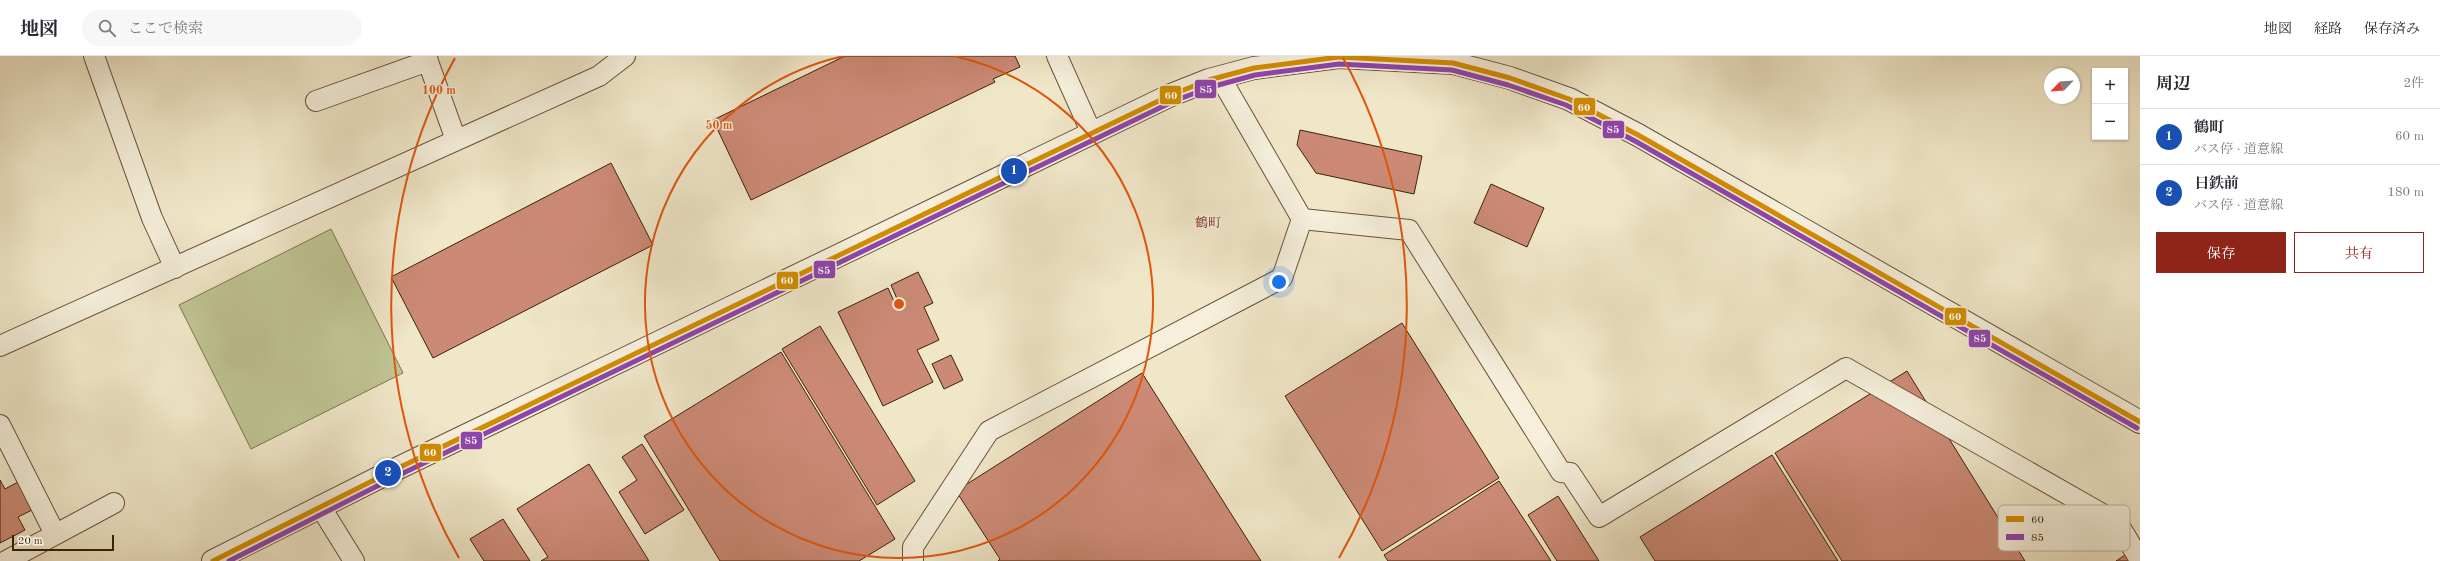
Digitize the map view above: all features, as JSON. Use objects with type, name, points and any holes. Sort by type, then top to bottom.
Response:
[{"type":"street","points":[[214,561],[320,506],[1171,95],[1220,77],[1254,68],[1339,58],[1453,58],[1569,99],[1638,135],[2140,422]]},
{"type":"lane","points":[[94,56],[152,218],[175,268]]},
{"type":"lane","points":[[0,346],[599,76],[625,56]]},
{"type":"lane","points":[[1058,56],[1092,134]]},
{"type":"lane","points":[[316,101],[427,58],[456,140]]},
{"type":"lane","points":[[913,561],[913,547],[989,431],[1282,278],[1302,220],[1220,77]]},
{"type":"lane","points":[[1302,220],[1409,230],[1561,472],[1570,473],[1599,517],[1846,368],[2086,505]]},
{"type":"lane","points":[[0,426],[55,534]]},
{"type":"lane","points":[[6,561],[114,502]]},
{"type":"lane","points":[[320,506],[354,561]]},
{"type":"lane","points":[[2130,544],[2140,560]]},
{"type":"green space","points":[[331,229],[403,373],[251,449],[179,305]]},
{"type":"building","points":[[845,56],[1015,56],[1020,67],[993,79],[995,82],[751,200],[713,120]]},
{"type":"building","points":[[1300,130],[1422,156],[1414,194],[1316,173],[1297,145]]},
{"type":"building","points":[[611,163],[653,245],[433,358],[391,277]]},
{"type":"building","points":[[1491,184],[1544,208],[1527,247],[1474,223]]},
{"type":"building","points":[[918,272],[933,303],[924,307],[939,340],[917,350],[933,382],[883,406],[838,312],[888,288],[897,308],[900,306],[891,285]]},
{"type":"building","points":[[1402,323],[1499,478],[1382,551],[1285,396]]},
{"type":"building","points":[[820,326],[915,481],[877,505],[782,349]]},
{"type":"building","points":[[781,352],[895,539],[859,561],[720,561],[644,436]]},
{"type":"building","points":[[951,355],[963,380],[944,389],[932,364]]},
{"type":"building","points":[[1907,371],[1998,518],[1998,551],[2019,551],[2025,561],[1842,561],[1775,453]]},
{"type":"building","points":[[1142,373],[1261,561],[998,561],[1000,559],[956,491]]},
{"type":"building","points":[[642,444],[684,510],[645,534],[619,492],[637,480],[622,457]]},
{"type":"building","points":[[1772,455],[1838,561],[1655,561],[1640,537]]},
{"type":"building","points":[[589,464],[649,561],[541,561],[548,557],[517,509]]},
{"type":"building","points":[[0,480],[5,489],[18,482],[32,510],[18,517],[25,530],[0,543]]},
{"type":"building","points":[[1499,481],[1551,561],[1388,561],[1384,555]]},
{"type":"building","points":[[1558,496],[1599,561],[1557,561],[1528,515]]},
{"type":"building","points":[[503,519],[530,561],[484,561],[470,539]]},
{"type":"building","points":[[2125,555],[2129,561],[2116,561]]},
{"type":"transit line","name":"60","points":[[213,561],[388,473],[1171,95],[1209,80],[1254,68],[1339,57],[1453,63],[1510,78],[1569,99],[1638,135],[2140,422]]},
{"type":"transit line","name":"85","points":[[229,561],[391,479],[1174,101],[1211,87],[1255,75],[1339,64],[1452,70],[1508,85],[1566,105],[1635,141],[2137,428]]},
{"type":"place","name":"鶴町","points":[[1014,171]]},
{"type":"place","name":"日鉄前","points":[[388,473]]},
{"type":"district","name":"鶴町","points":[[1208,223]]}]
